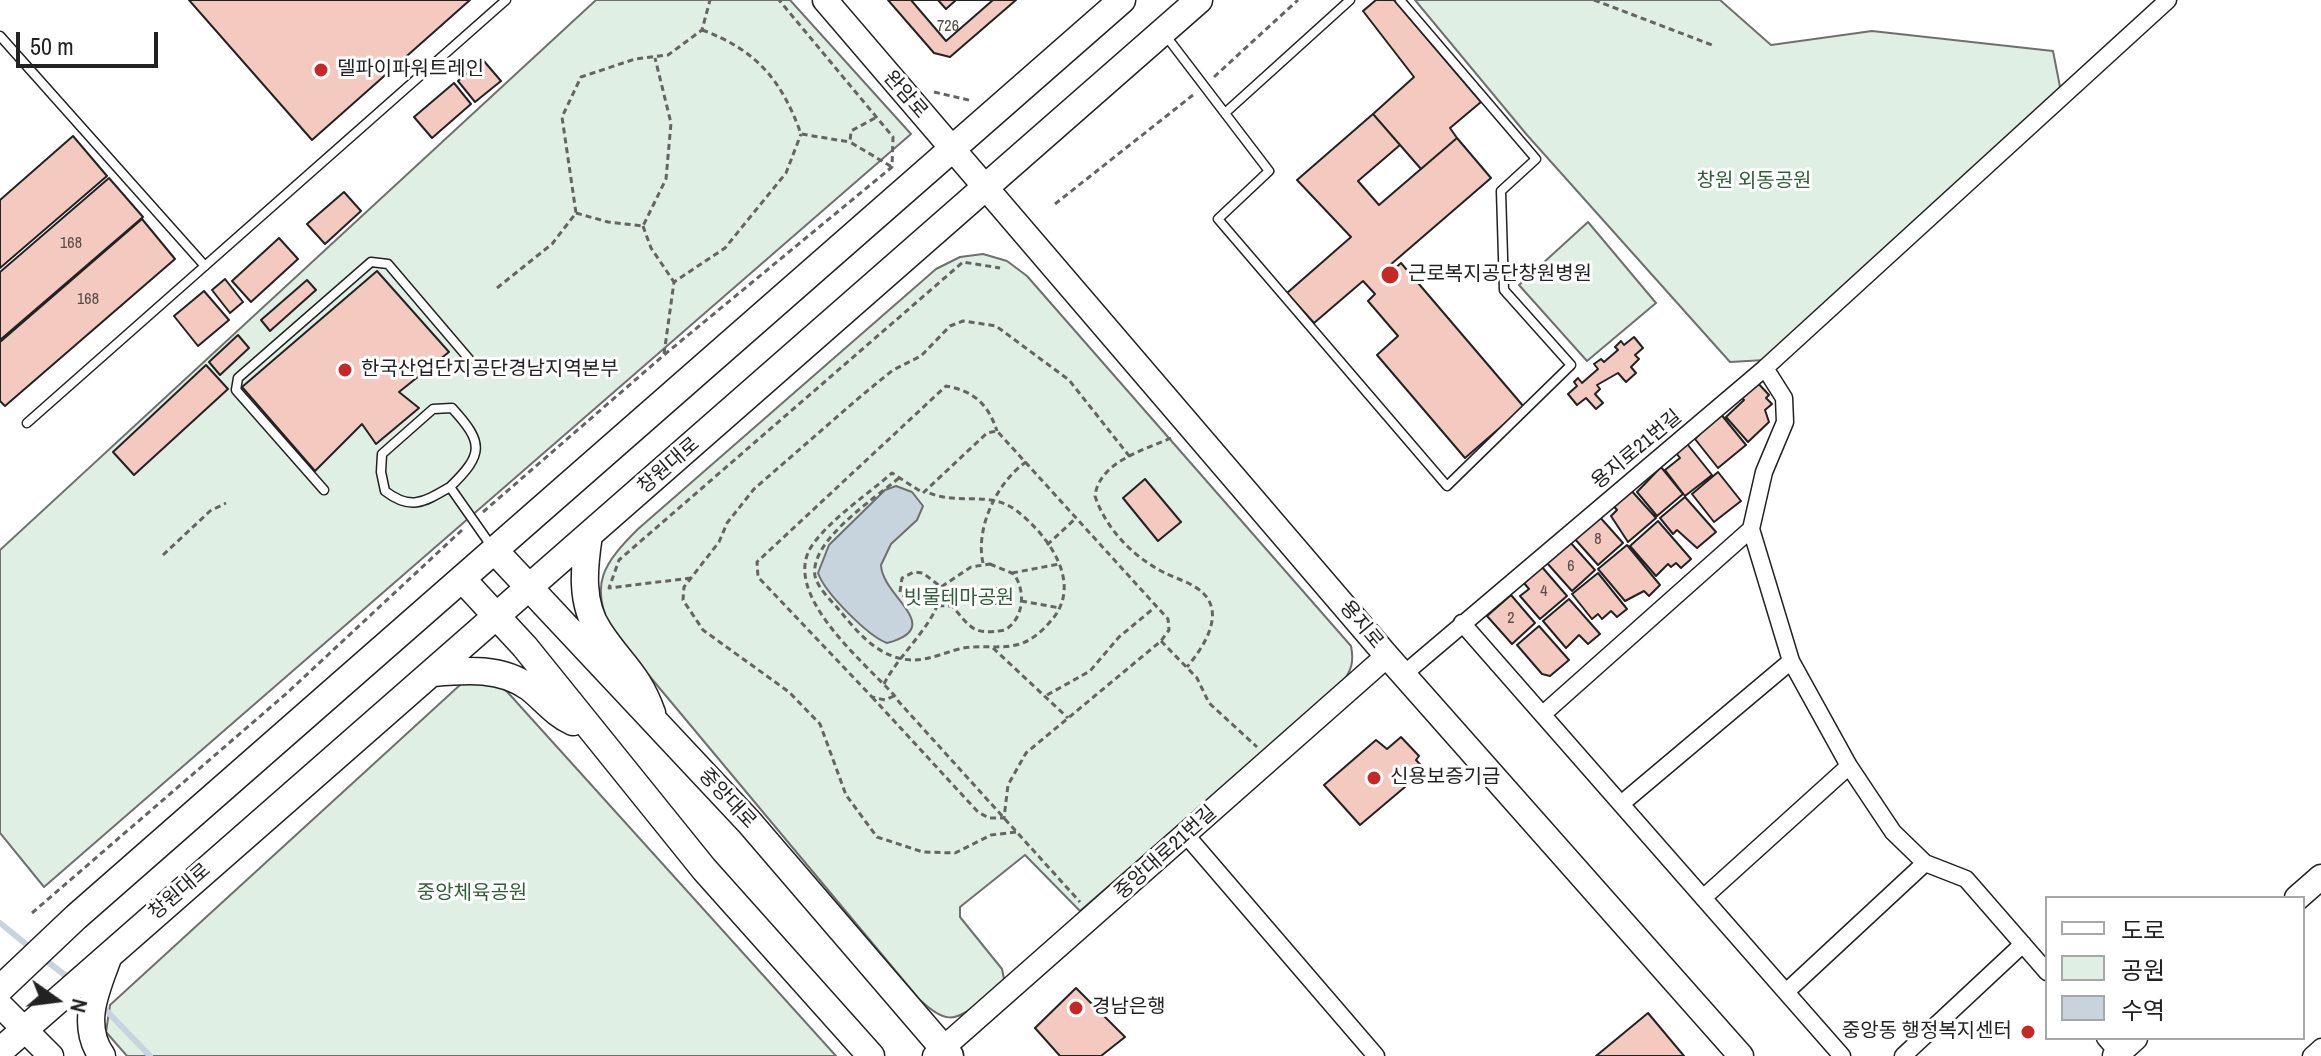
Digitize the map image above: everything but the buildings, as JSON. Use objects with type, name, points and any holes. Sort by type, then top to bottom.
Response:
[{"type":"main road","name":"완암로","points":[[825,0],[988,187]]},
{"type":"main road","points":[[0,989],[101,895],[464,581],[1122,0]]},
{"type":"main road","name":"창원대로","points":[[29,1026],[529,591],[1199,0]]},
{"type":"main road","name":"용지로","points":[[988,187],[1387,656],[1739,1055]]},
{"type":"main road","points":[[589,535],[584,575],[590,615],[599,631],[641,682],[656,724]]},
{"type":"main road","name":"중앙대로","points":[[495,551],[529,591],[749,822],[942,1054]]},
{"type":"main road","points":[[464,581],[498,617],[704,869],[871,1056]]},
{"type":"main road","points":[[433,673],[481,671],[513,678],[542,698],[558,715],[591,730]]},
{"type":"main road","points":[[2299,896],[2321,877]]},
{"type":"main road","points":[[96,1047],[91,1012],[109,955]]},
{"type":"main road","points":[[0,1005],[29,1026],[51,1056]]},
{"type":"main road","points":[[0,1051],[29,1026]]},
{"type":"street","name":"용지로21번길","points":[[1404,674],[1765,368],[2168,0]]},
{"type":"street","points":[[1765,368],[1784,398],[1785,422],[1764,472],[1751,529],[1791,661],[1849,766],[1893,832],[1925,863],[1966,879],[2045,970]]},
{"type":"street","points":[[1543,714],[1751,529]]},
{"type":"street","points":[[1462,623],[1842,1056]]},
{"type":"street","name":"중앙대로21번길","points":[[942,1054],[1387,656]]},
{"type":"street","points":[[1621,804],[1791,661]]},
{"type":"street","points":[[1703,898],[1849,766]]},
{"type":"street","points":[[1186,835],[1376,1056]]},
{"type":"street","points":[[1786,992],[1925,863]]},
{"type":"street","points":[[1903,1056],[2023,944]]},
{"type":"street","points":[[2311,1056],[2321,1047]]},
{"type":"lane","points":[[27,423],[506,0]]},
{"type":"lane","points":[[1225,113],[1350,0]]},
{"type":"lane","points":[[1163,32],[1269,171],[1218,219],[1447,486],[1571,365],[1504,290],[1501,191],[1536,159],[1400,0]]},
{"type":"lane","points":[[0,36],[205,266]]},
{"type":"lane","points":[[324,490],[236,390],[238,378],[371,262],[388,264],[469,359]]},
{"type":"lane","points":[[452,408],[472,430],[478,447],[473,465],[450,487],[423,502],[400,503],[385,491],[381,472],[382,454],[433,409],[452,408]]},
{"type":"lane","points":[[450,487],[495,551]]},
{"type":"path","points":[[497,288],[552,244],[576,213],[562,117],[581,77],[635,59],[668,55],[702,30],[710,0]]},
{"type":"path","points":[[32,913],[287,693],[475,519],[664,355],[892,167],[893,137],[779,0]]},
{"type":"path","points":[[1055,204],[1205,86],[1298,0]]},
{"type":"path","points":[[1594,0],[1712,45]]},
{"type":"path","points":[[674,282],[725,248],[786,173],[801,134],[787,96],[766,68],[720,36],[702,30]]},
{"type":"path","points":[[655,57],[671,123],[666,179],[643,226],[651,248],[674,282],[664,355]]},
{"type":"path","points":[[927,90],[979,102]]},
{"type":"path","points":[[850,142],[851,131],[877,117]]},
{"type":"path","points":[[801,134],[850,142],[892,167]]},
{"type":"path","points":[[576,213],[608,222],[643,226]]},
{"type":"path","points":[[691,578],[609,588],[619,560],[963,262],[1000,268]]},
{"type":"path","points":[[1017,832],[991,835],[955,853],[923,852],[877,837],[846,795],[820,724],[789,692],[724,648],[689,613],[683,600],[684,587],[754,489],[893,370],[921,356],[950,326],[963,321],[996,326],[1069,380],[1130,457]]},
{"type":"path","points":[[946,386],[969,392],[980,400],[997,431],[1170,625],[1161,641],[1019,763],[1005,797],[1004,818],[989,818],[978,812],[758,577],[757,562],[946,386]]},
{"type":"path","points":[[1187,667],[1208,638],[1211,607],[1204,594],[1137,555],[1107,523],[1095,496],[1100,477],[1130,457],[1193,427]]},
{"type":"path","points":[[925,491],[987,433],[997,431]]},
{"type":"path","points":[[983,565],[981,545],[995,499],[1010,475],[1026,462]]},
{"type":"path","points":[[899,478],[839,528],[819,554],[815,568],[819,586],[868,642],[899,657],[921,660],[961,648],[993,648],[1031,639],[1053,619],[1060,608],[1066,581],[1060,564],[1047,545],[1018,511],[995,499],[957,502],[925,491],[919,492],[892,473],[818,538],[803,568],[804,580],[817,608],[1092,918]]},
{"type":"path","points":[[163,555],[210,511],[226,503]]},
{"type":"path","points":[[1047,545],[1076,518]]},
{"type":"path","points":[[1012,573],[1060,564]]},
{"type":"path","points":[[884,684],[899,657],[936,613],[939,604],[941,595],[941,587],[927,575],[914,572],[902,578],[899,586],[912,605],[939,604],[952,606],[965,625],[995,632],[1011,627],[1021,601],[1022,591],[1012,573],[999,566],[983,565],[964,571],[941,587]]},
{"type":"path","points":[[941,595],[988,596]]},
{"type":"path","points":[[1021,601],[1060,608]]},
{"type":"path","points":[[1047,695],[1090,671],[1119,637],[1155,607]]},
{"type":"path","points":[[1161,641],[1187,667],[1209,703],[1245,733],[1268,762]]},
{"type":"path","points":[[993,648],[1047,695],[1068,718]]},
{"type":"path","points":[[872,697],[885,700],[894,695]]},
{"type":"green space","points":[[596,0],[790,0],[911,134],[44,887],[0,833],[0,550]]},
{"type":"green space","name":"창원 외동공원","points":[[1415,0],[1720,0],[1771,45],[1872,31],[2053,51],[2061,92],[1765,360],[1730,362],[1527,135]]},
{"type":"green space","points":[[1588,222],[1656,303],[1587,361],[1519,285]]},
{"type":"green space","name":"빗물테마공원","points":[[983,254],[1007,261],[1027,276],[1351,646],[1352,661],[1342,683],[1080,911],[1025,855],[960,907],[960,917],[1002,969],[1004,979],[971,1009],[949,1017],[935,1013],[919,999],[611,630],[604,614],[601,586],[616,553],[638,529],[936,269],[960,257]]},
{"type":"green space","name":"중앙체육공원","points":[[472,674],[502,686],[836,1056],[127,1056],[106,1032],[110,1005]]},
{"type":"water","points":[[896,486],[912,492],[923,506],[917,520],[891,544],[881,565],[884,577],[912,620],[912,629],[887,643],[848,613],[818,573],[829,545],[885,490]]},
{"type":"waterway","points":[[0,923],[32,949]]},
{"type":"waterway","points":[[44,959],[70,979]]},
{"type":"waterway","points":[[100,1004],[150,1056]]},
{"type":"place","name":"델파이파워트레인","points":[[321,70]]},
{"type":"place","name":"근로복지공단창원병원","points":[[1390,275]]},
{"type":"place","name":"한국산업단지공단경남지역본부","points":[[345,370]]},
{"type":"place","name":"신용보증기금","points":[[1374,778]]},
{"type":"place","name":"경남은행","points":[[1076,1008]]},
{"type":"place","name":"중앙동 행정복지센터","points":[[2028,1032]]}]
